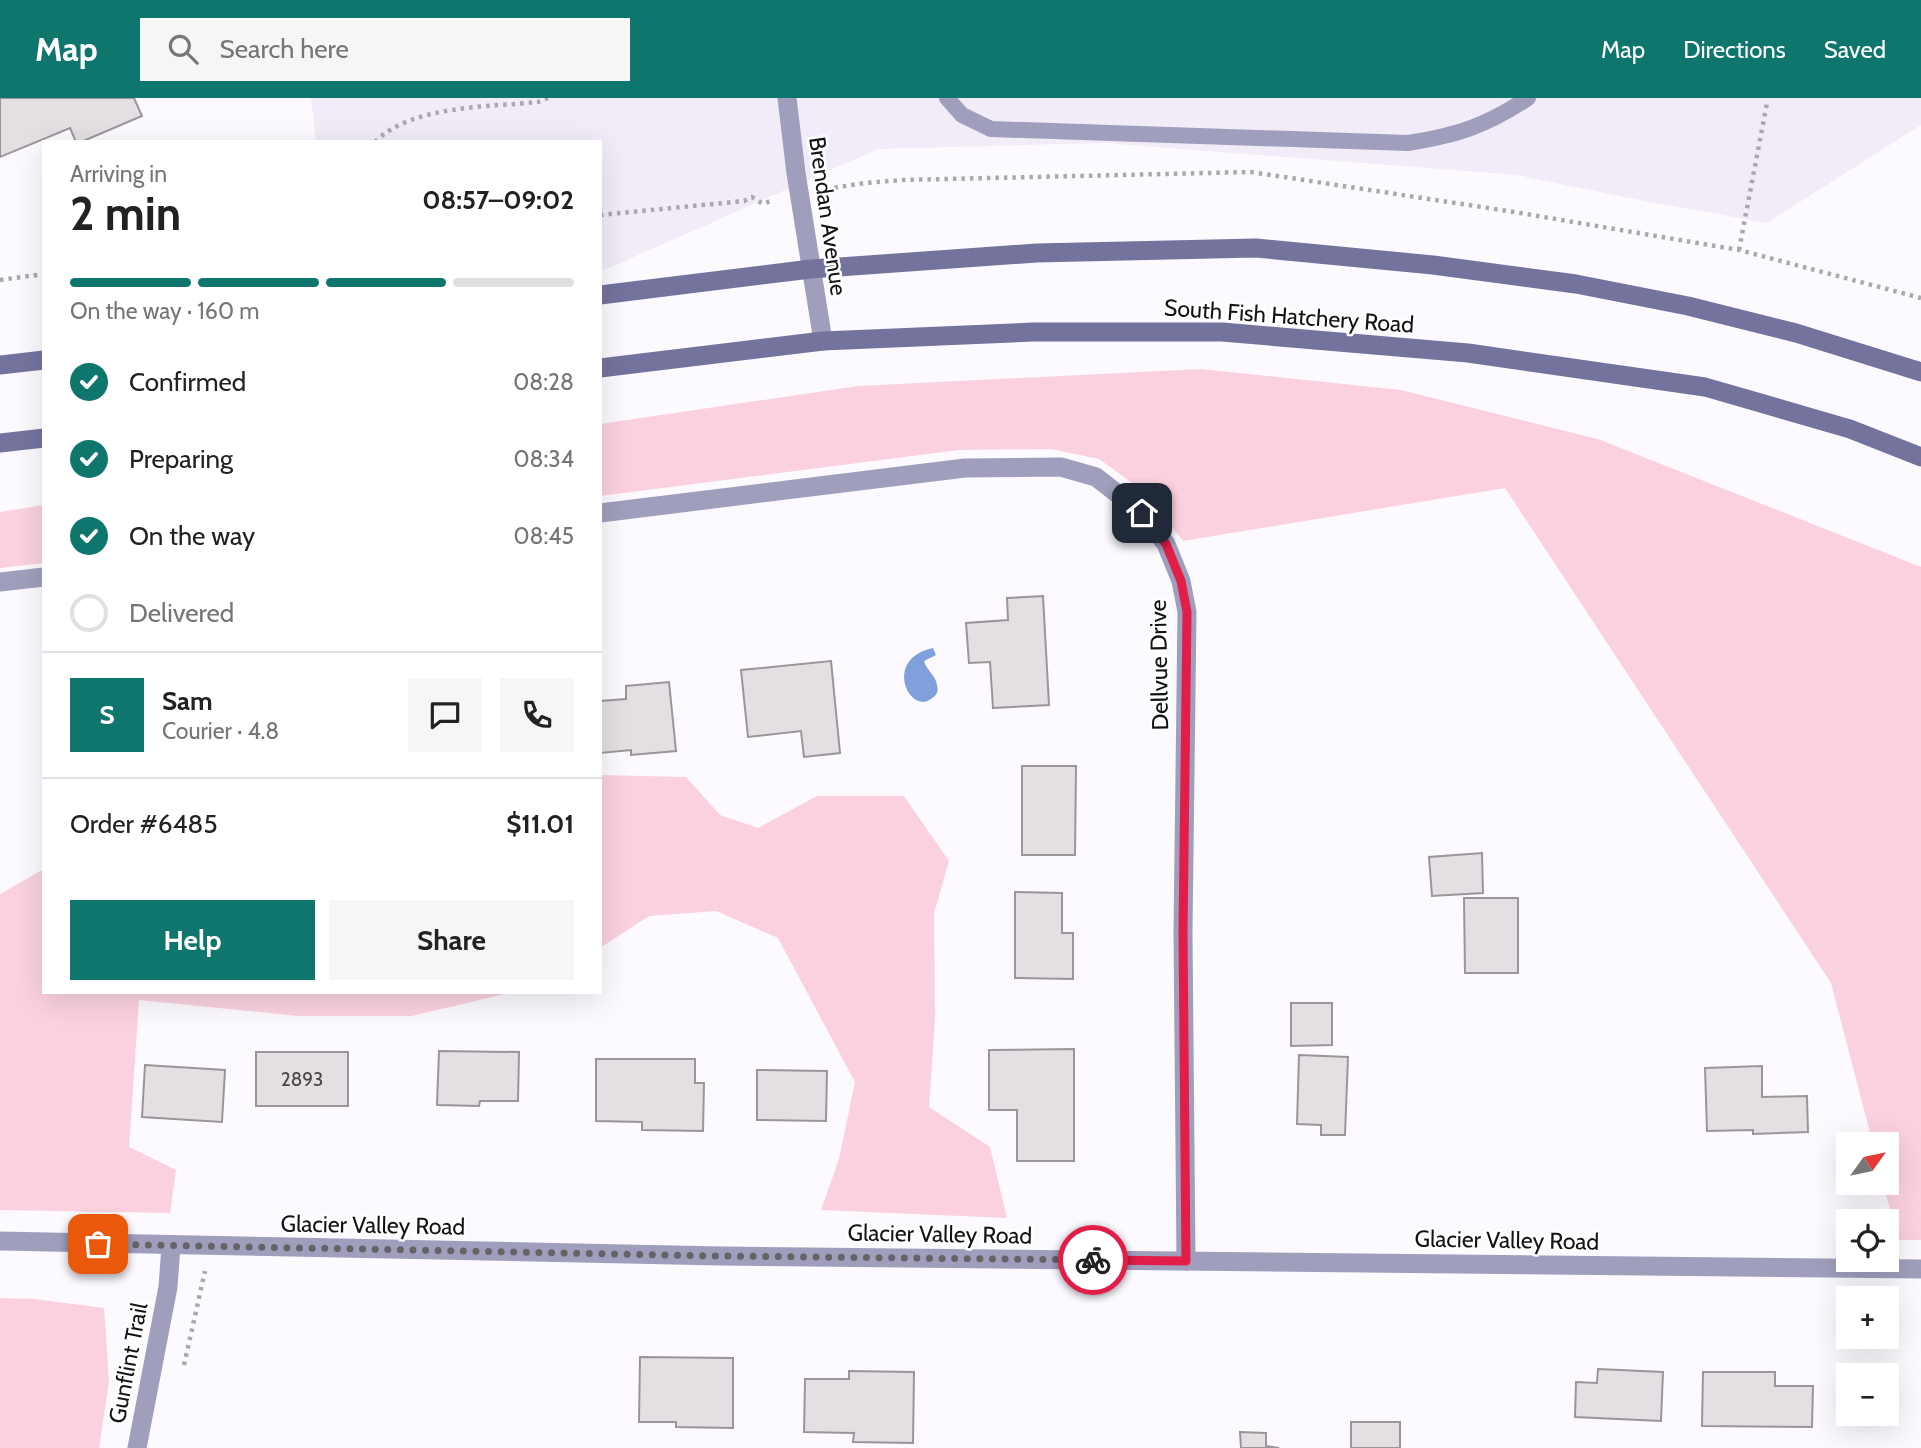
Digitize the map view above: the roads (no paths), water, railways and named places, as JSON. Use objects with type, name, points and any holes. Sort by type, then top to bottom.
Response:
[{"type":"main road","points":[[602,295],[811,269],[1037,253],[1256,248],[1433,265],[1589,286],[1688,306],[1796,333],[1921,372]]},
{"type":"main road","name":"South Fish Hatchery Road","points":[[602,368],[822,341],[1033,332],[1222,332],[1468,353],[1705,387],[1850,429],[1921,457]]},
{"type":"main road","points":[[0,365],[42,360]]},
{"type":"main road","points":[[0,443],[42,438]]},
{"type":"street","name":"Brendan Avenue","points":[[787,98],[822,341]]},
{"type":"street","name":"Dellvue Drive","points":[[602,513],[965,468],[1061,467],[1096,477],[1142,513],[1166,544],[1181,581],[1187,612],[1183,932],[1186,1261]]},
{"type":"street","points":[[0,582],[42,577]]},
{"type":"street","name":"Glacier Valley Road","points":[[0,1241],[209,1247],[1921,1269]]},
{"type":"street","name":"Gunflint Trail","points":[[137,1448],[168,1287],[171,1246]]},
{"type":"lane","points":[[947,98],[962,116],[991,129],[1408,143],[1451,136],[1499,117],[1528,98]]},
{"type":"water","points":[[933,648],[936,655],[924,661],[938,687],[933,698],[923,702],[909,693],[904,673],[908,663],[917,654]]}]
